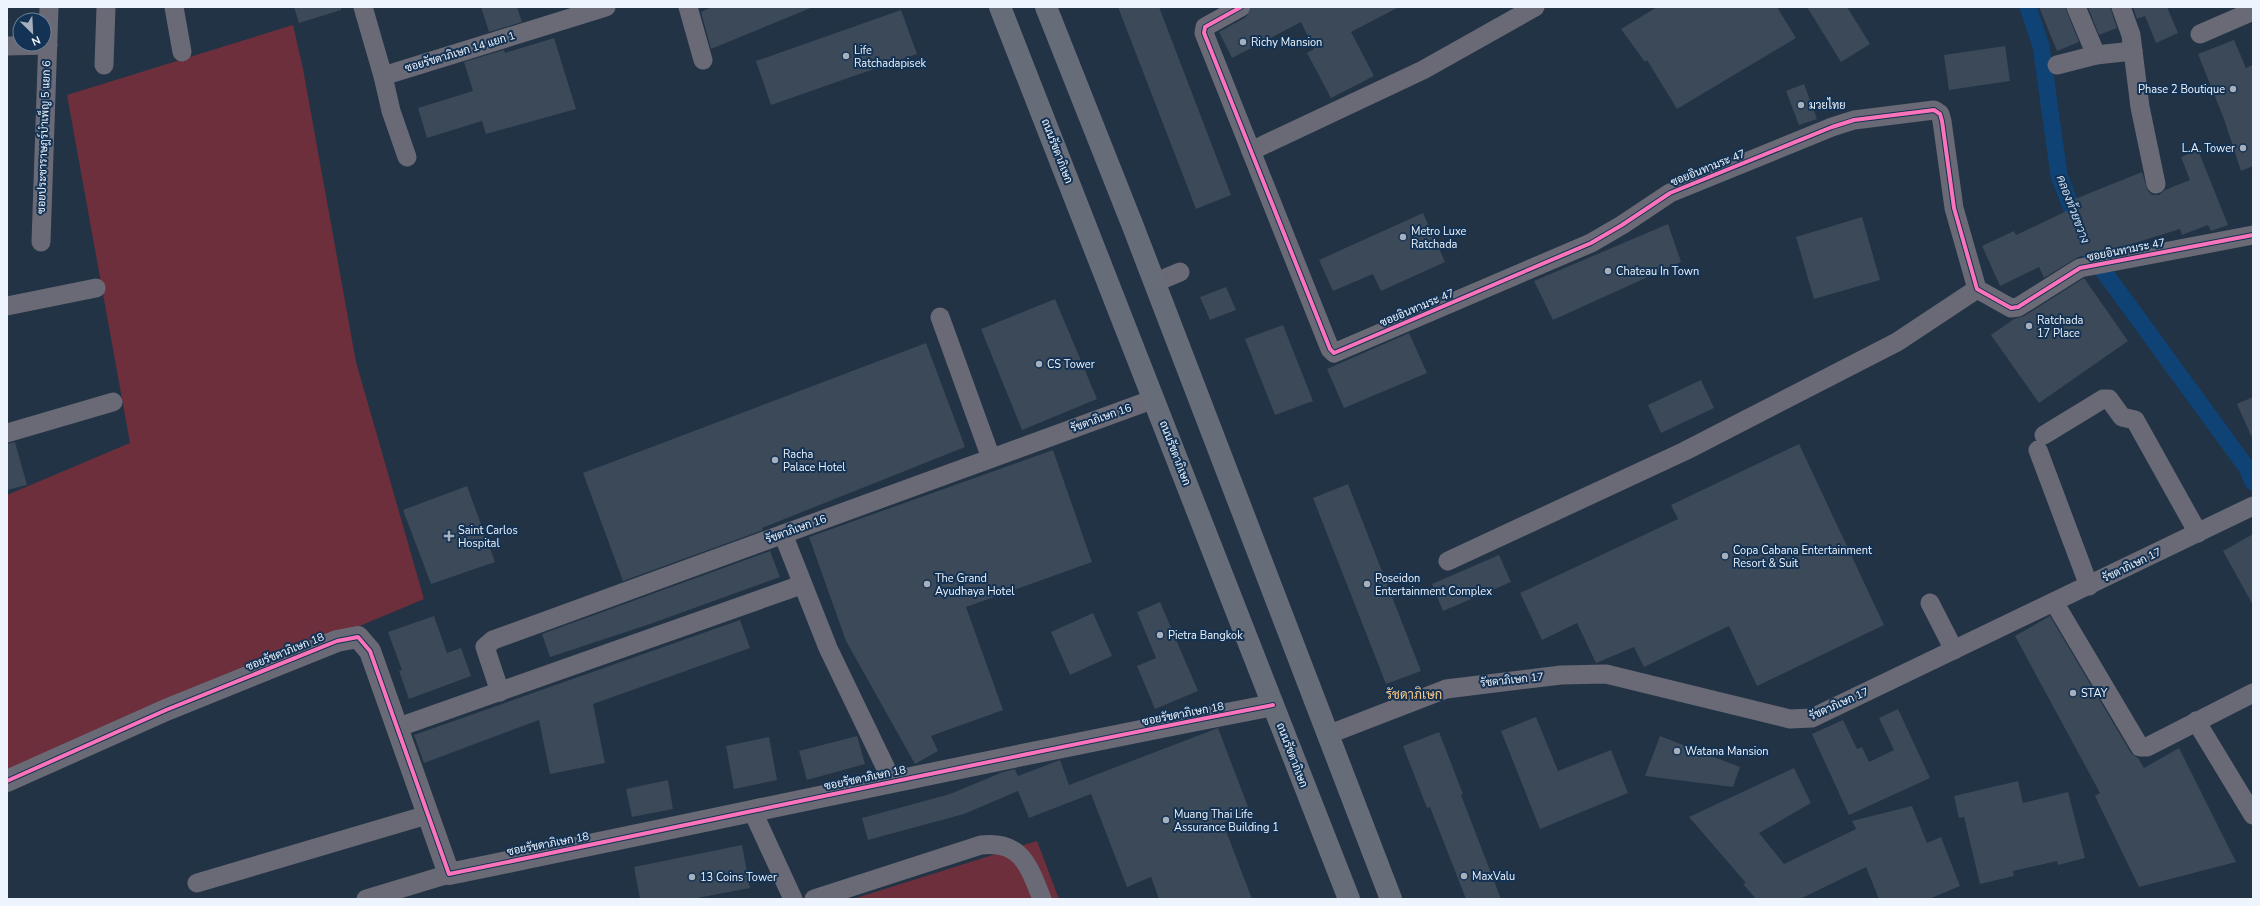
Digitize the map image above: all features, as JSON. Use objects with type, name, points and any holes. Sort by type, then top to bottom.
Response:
[{"type":"main road","name":"ถนนรัชดาภิเษก","points":[[1000,7],[1349,899]]},
{"type":"main road","points":[[1046,7],[1154,282],[1391,899]]},
{"type":"street","points":[[104,65],[106,7]]},
{"type":"street","points":[[174,7],[182,52]]},
{"type":"street","points":[[363,7],[383,76],[391,111],[407,158]]},
{"type":"street","name":"ซอยรัชดาภิเษก 14 แยก 1","points":[[383,76],[606,7]]},
{"type":"street","points":[[688,7],[703,60]]},
{"type":"street","name":"ซอยอินทามระ 47","points":[[1242,7],[1205,27],[1204,33],[1309,292],[1330,349],[1334,353],[1591,243],[1622,225],[1670,193],[1832,127],[1854,120],[1934,110],[1940,114],[1954,208],[1976,289],[2011,308],[2015,308],[2080,268],[2253,234]]},
{"type":"street","points":[[1251,151],[1422,70],[1535,7]]},
{"type":"street","points":[[2076,7],[2096,55]]},
{"type":"street","points":[[2121,7],[2131,35],[2140,107],[2156,184]]},
{"type":"street","points":[[2200,34],[2253,11]]},
{"type":"street","points":[[2058,65],[2096,55],[2133,51]]},
{"type":"street","name":"ซอยประชาราษฎร์บำเพ็ญ 5 แยก 6","points":[[41,242],[48,52]]},
{"type":"street","points":[[1154,282],[1180,272]]},
{"type":"street","points":[[7,306],[96,288]]},
{"type":"street","points":[[1448,561],[1685,451],[1897,342],[1976,289]]},
{"type":"street","points":[[940,317],[991,458]]},
{"type":"street","name":"รัชดาภิเษก 16","points":[[500,692],[485,647],[493,640],[1154,399]]},
{"type":"street","points":[[2089,586],[2041,442],[2103,399],[2110,399],[2122,417],[2135,420],[2198,533]]},
{"type":"street","points":[[7,433],[113,402]]},
{"type":"street","name":"รัชดาภิเษก 17","points":[[1327,735],[1446,688],[1561,675],[1606,674],[1790,719],[1812,718],[2249,508]]},
{"type":"street","points":[[783,534],[802,585],[841,676],[892,780]]},
{"type":"street","points":[[396,728],[802,585]]},
{"type":"street","points":[[2054,602],[2140,747],[2146,747],[2253,693]]},
{"type":"street","points":[[1930,603],[1954,650]]},
{"type":"street","name":"ซอยรัชดาภิเษก 18","points":[[7,781],[166,710],[337,641],[358,637],[370,651],[426,815],[449,874],[753,812],[892,780],[1273,706]]},
{"type":"street","points":[[2196,721],[2253,815]]},
{"type":"street","points":[[753,812],[793,899]]},
{"type":"street","points":[[197,883],[426,815]]},
{"type":"street","points":[[814,899],[980,845],[996,843],[1023,857],[1042,899]]},
{"type":"street","points":[[366,899],[449,874]]},
{"type":"shaded area","points":[[293,25],[303,69],[356,362],[424,599],[7,774],[7,495],[130,443],[67,95]]},
{"type":"shaded area","points":[[1037,841],[1059,899],[853,899]]},
{"type":"building","points":[[294,7],[341,7],[341,10],[299,23]]},
{"type":"building","points":[[481,7],[517,7],[522,22],[489,32]]},
{"type":"building","points":[[712,7],[813,7],[711,49],[701,12]]},
{"type":"building","points":[[1118,7],[1159,7],[1231,195],[1196,209]]},
{"type":"building","points":[[1252,7],[1399,7],[1351,32],[1374,76],[1331,98],[1307,53],[1314,49],[1301,22],[1232,58],[1219,32],[1246,17]]},
{"type":"building","points":[[1657,7],[1777,7],[1796,38],[1677,109],[1647,60],[1645,62],[1621,29]]},
{"type":"building","points":[[1807,7],[1847,7],[1870,44],[1841,62]]},
{"type":"building","points":[[2039,7],[2065,7],[2079,42],[2057,51]]},
{"type":"building","points":[[2088,7],[2110,7],[2117,28],[2099,35]]},
{"type":"building","points":[[2133,7],[2167,7],[2178,33],[2156,43],[2145,16],[2137,19]]},
{"type":"building","points":[[901,10],[917,54],[771,105],[756,61]]},
{"type":"building","points":[[554,38],[576,109],[486,134],[482,121],[427,138],[418,108],[473,91],[464,62],[504,50],[505,53]]},
{"type":"building","name":"Phase 2 Boutique","points":[[2234,40],[2246,68],[2253,65],[2253,166],[2241,171],[2224,119],[2198,54]]},
{"type":"building","points":[[2005,46],[2010,81],[1949,90],[1944,55]]},
{"type":"building","name":"มวยไทย","points":[[1804,84],[1817,119],[1799,125],[1786,91]]},
{"type":"building","points":[[2198,150],[2228,225],[2211,231],[2208,225],[2182,235],[2180,229],[2109,251],[2078,257],[2044,278],[2039,267],[2000,286],[1982,246],[2014,231],[2016,235],[2077,206],[2075,199],[2142,172],[2148,191],[2152,195],[2159,195],[2165,190],[2190,180],[2181,157]]},
{"type":"building","name":"Metro Luxe Ratchada","points":[[1423,213],[1445,262],[1381,291],[1373,274],[1333,291],[1319,260]]},
{"type":"building","points":[[1862,217],[1880,280],[1814,299],[1796,237]]},
{"type":"building","name":"Chateau In Town","points":[[1668,224],[1681,262],[1553,320],[1534,281]]},
{"type":"building","points":[[2084,278],[2128,341],[2039,403],[1991,335],[2014,319],[2024,316]]},
{"type":"building","points":[[1226,287],[1236,310],[1210,320],[1200,297]]},
{"type":"building","name":"CS Tower","points":[[1055,299],[1097,399],[1022,430],[981,329]]},
{"type":"building","points":[[1283,325],[1313,401],[1275,415],[1245,339]]},
{"type":"building","points":[[1409,333],[1427,373],[1344,408],[1327,369]]},
{"type":"building","name":"Racha Palace Hotel","points":[[926,343],[965,447],[762,528],[763,530],[623,581],[583,473]]},
{"type":"building","points":[[1701,380],[1714,408],[1661,433],[1648,405]]},
{"type":"building","points":[[2253,397],[2253,440],[2237,404]]},
{"type":"building","points":[[15,442],[27,485],[7,490],[7,444]]},
{"type":"building","name":"Copa Cabana Entertainment Resort & Suit","points":[[1799,444],[1884,625],[1757,686],[1729,626],[1644,667],[1634,647],[1596,663],[1577,623],[1542,640],[1520,593],[1678,519],[1671,505]]},
{"type":"building","name":"The Grand Ayudhaya Hotel","points":[[1053,450],[1092,562],[966,607],[1003,710],[931,736],[938,751],[915,764],[846,641],[809,537]]},
{"type":"building","name":"Poseidon Entertainment Complex","points":[[1348,484],[1421,671],[1386,684],[1313,498]]},
{"type":"building","name":"Saint Carlos Hospital","points":[[467,486],[495,562],[431,584],[403,510]]},
{"type":"building","points":[[2253,534],[2253,605],[2223,551]]},
{"type":"building","points":[[770,551],[780,577],[650,624],[550,657],[542,634]]},
{"type":"building","points":[[1499,555],[1511,582],[1443,611],[1432,584]]},
{"type":"building","name":"Pietra Bangkok","points":[[1160,602],[1198,691],[1155,709],[1137,666],[1156,658],[1137,612]]},
{"type":"building","points":[[1093,613],[1112,656],[1070,675],[1051,632]]},
{"type":"building","points":[[434,616],[447,653],[461,648],[471,676],[409,699],[399,671],[402,670],[388,632]]},
{"type":"building","points":[[2050,616],[2131,753],[2138,758],[2144,768],[2179,748],[2236,862],[2139,887],[2095,796],[2100,793],[2015,636]]},
{"type":"building","points":[[740,620],[750,648],[593,704],[605,763],[550,774],[539,720],[424,763],[414,735]]},
{"type":"building","points":[[1898,709],[1930,778],[1849,815],[1812,734],[1843,720],[1857,749],[1862,747],[1869,762],[1894,750],[1879,718]]},
{"type":"building","points":[[1536,717],[1558,771],[1611,750],[1628,793],[1540,829],[1501,731]]},
{"type":"building","name":"Muang Thai Life Assurance Building 1","points":[[1218,728],[1250,812],[1223,823],[1252,899],[1159,899],[1151,877],[1127,887],[1091,794],[1029,818],[1018,791],[964,814],[868,840],[862,818],[950,794],[1003,772],[1015,769],[1018,776],[1060,760],[1069,785]]},
{"type":"building","points":[[1439,732],[1463,794],[1461,795],[1501,899],[1466,899],[1430,807],[1427,808],[1403,746]]},
{"type":"building","points":[[857,736],[865,764],[807,780],[799,751]]},
{"type":"building","name":"Watana Mansion","points":[[1660,736],[1740,767],[1733,787],[1645,776]]},
{"type":"building","points":[[769,737],[777,780],[734,789],[726,746]]},
{"type":"building","points":[[1794,768],[1811,803],[1759,833],[1784,864],[1856,829],[1852,821],[1912,806],[1927,843],[1941,837],[1960,886],[1929,899],[1879,899],[1866,867],[1800,899],[1756,899],[1743,884],[1746,883],[1689,817]]},
{"type":"building","points":[[668,780],[673,809],[632,817],[626,789]]},
{"type":"building","points":[[2018,781],[2023,803],[2068,792],[2085,858],[2058,865],[2057,861],[2013,871],[2014,876],[1980,884],[1964,817],[1959,818],[1954,796]]},
{"type":"building","name":"13 Coins Tower","points":[[742,845],[750,888],[692,899],[640,899],[634,867]]},
{"type":"waterway","name":"คลองห้วยขวาง","points":[[2028,7],[2041,46],[2059,175],[2086,247],[2247,468],[2253,482]]},
{"type":"cycle path","points":[[1241,7],[1205,27],[1204,33],[1330,349],[1334,353],[1591,243],[1622,225],[1670,193],[1832,127],[1854,120],[1934,110],[1940,114],[1954,208],[1977,289],[2011,308],[2018,307],[2080,268],[2253,235]]},
{"type":"cycle path","points":[[7,781],[166,710],[337,641],[358,637],[370,651],[449,874],[964,767],[1273,705]]},
{"type":"place","name":"Richy Mansion","points":[[1243,42]]},
{"type":"place","name":"Life Ratchadapisek","points":[[846,56]]},
{"type":"place","name":"Phase 2 Boutique","points":[[2233,89]]},
{"type":"place","name":"มวยไทย","points":[[1801,105]]},
{"type":"place","name":"L.A. Tower","points":[[2243,148]]},
{"type":"place","name":"Metro Luxe Ratchada","points":[[1403,237]]},
{"type":"place","name":"Chateau In Town","points":[[1608,271]]},
{"type":"place","name":"Ratchada 17 Place","points":[[2029,326]]},
{"type":"place","name":"CS Tower","points":[[1039,364]]},
{"type":"place","name":"Racha Palace Hotel","points":[[775,460]]},
{"type":"place","name":"Saint Carlos Hospital","points":[[449,536]]},
{"type":"place","name":"Copa Cabana Entertainment Resort & Suit","points":[[1725,556]]},
{"type":"place","name":"The Grand Ayudhaya Hotel","points":[[927,584]]},
{"type":"place","name":"Poseidon Entertainment Complex","points":[[1367,584]]},
{"type":"place","name":"Pietra Bangkok","points":[[1160,635]]},
{"type":"place","name":"STAY","points":[[2073,693]]},
{"type":"place","name":"Watana Mansion","points":[[1677,751]]},
{"type":"place","name":"Muang Thai Life Assurance Building 1","points":[[1166,820]]},
{"type":"place","name":"MaxValu","points":[[1464,876]]},
{"type":"place","name":"13 Coins Tower","points":[[692,877]]},
{"type":"district","name":"รัชดาภิเษก","points":[[1414,695]]}]
